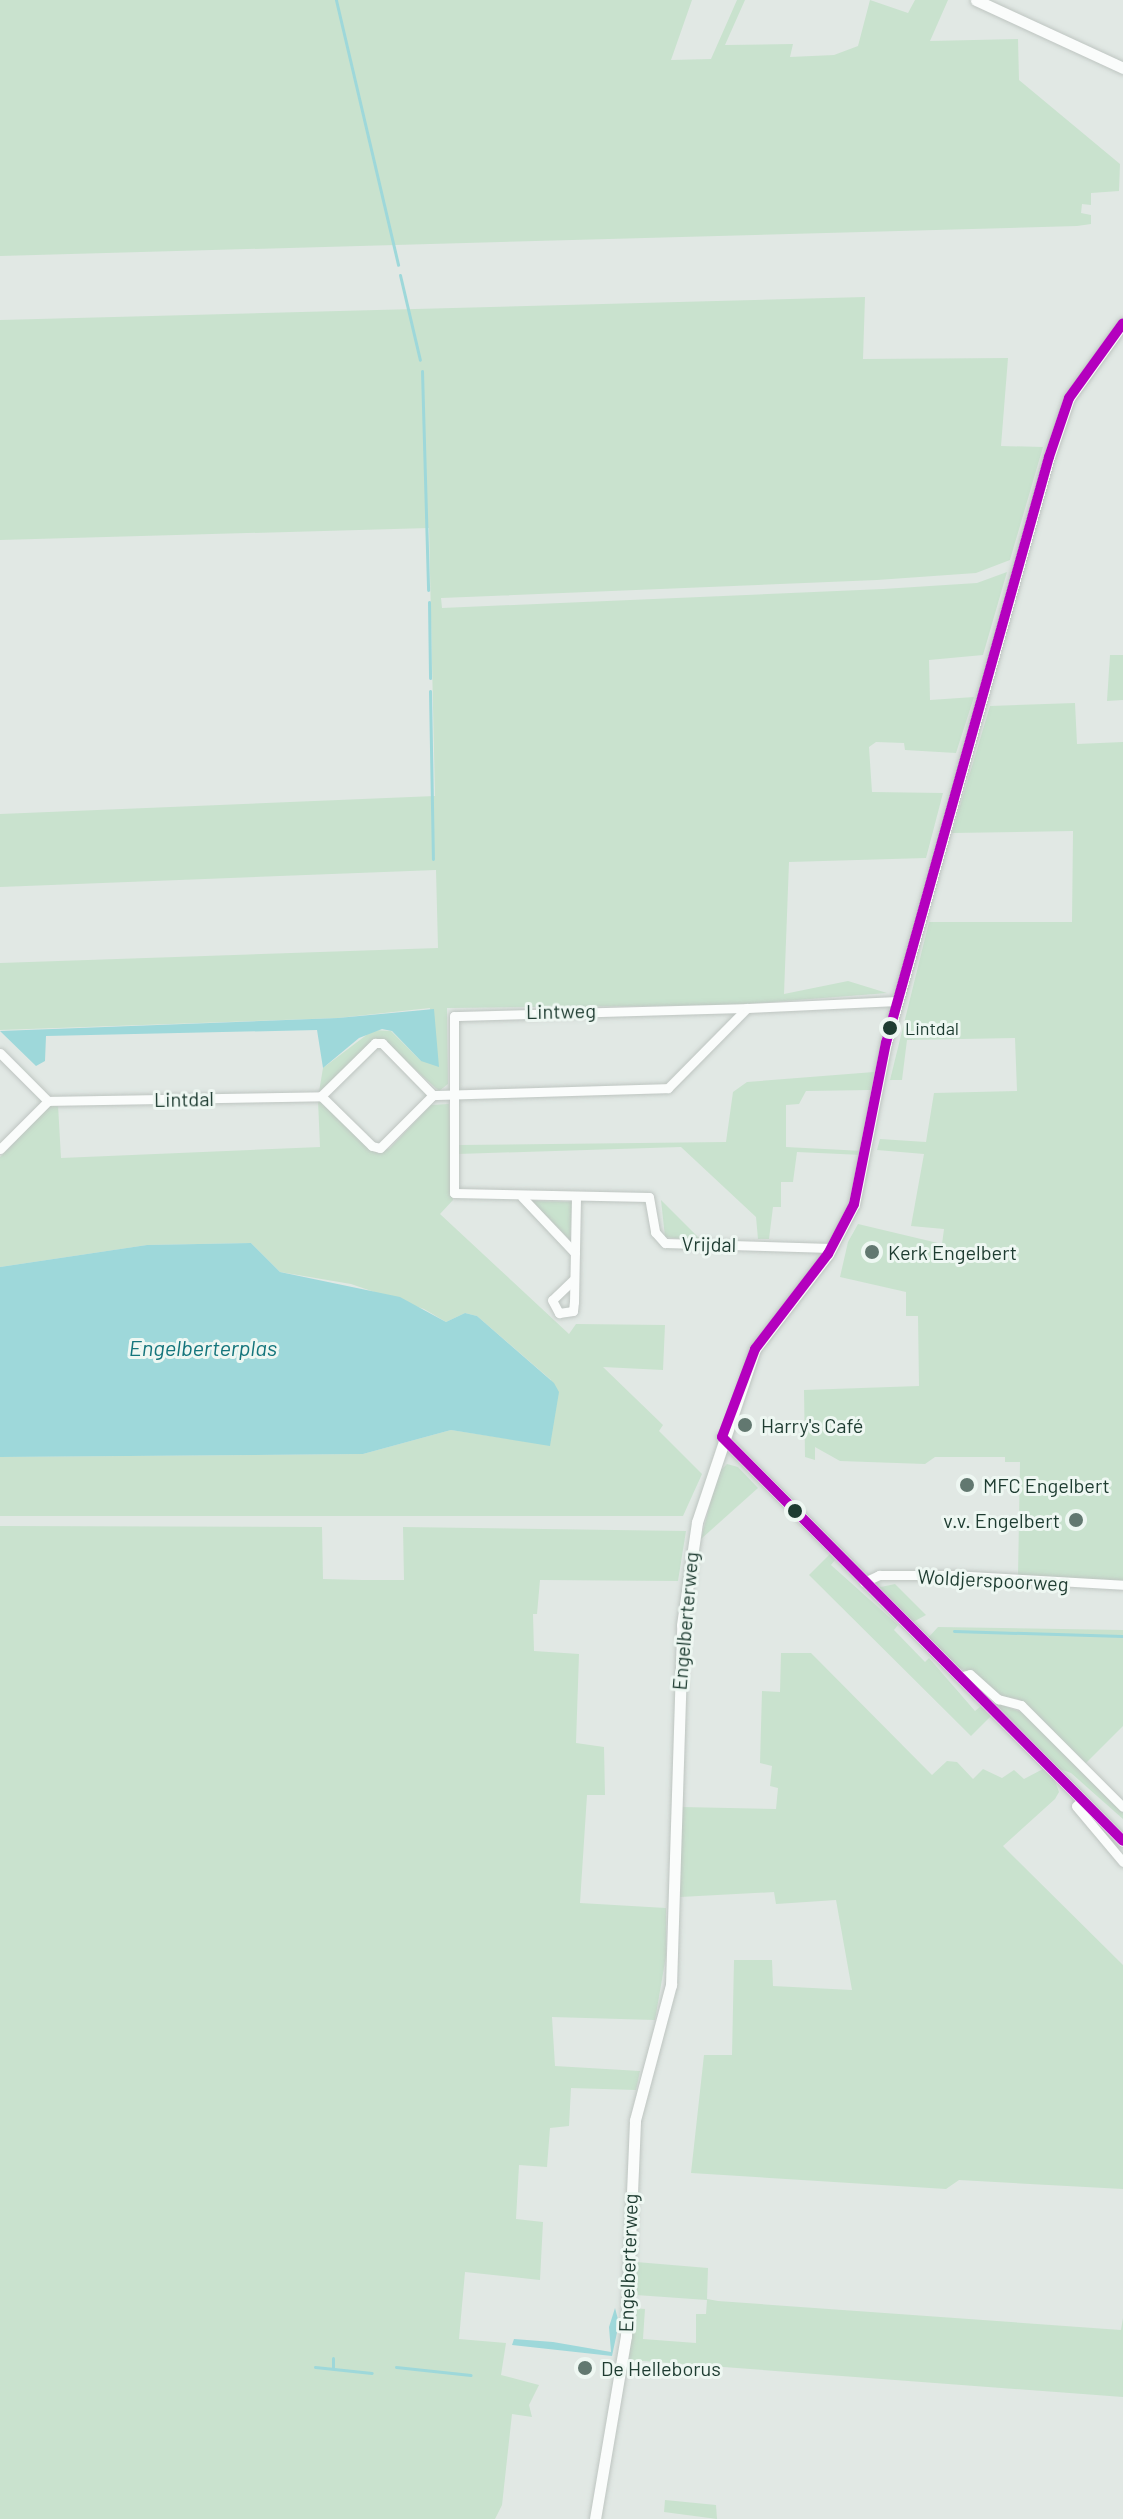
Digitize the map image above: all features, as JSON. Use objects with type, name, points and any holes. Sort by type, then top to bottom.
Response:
[{"type":"street","points":[[976,0],[1123,68]]},
{"type":"street","name":"Engelberterweg","points":[[595,2519],[626,2336],[635,2120],[671,1985],[672,1840],[686,1584],[715,1459],[755,1349],[831,1248],[854,1204],[877,1084],[898,1001],[1049,457],[1069,398],[1123,323]]},
{"type":"street","points":[[433,1095],[382,1043],[375,1043],[321,1096],[380,1148],[433,1095],[668,1088],[747,1008],[898,1001]]},
{"type":"street","name":"Lintweg","points":[[452,1094],[450,1024],[454,1016],[465,1012],[747,1008]]},
{"type":"street","points":[[0,1053],[48,1101],[0,1149]]},
{"type":"street","name":"Vrijdal","points":[[452,1094],[454,1193],[522,1197],[649,1197],[655,1232],[665,1243],[831,1248]]},
{"type":"street","name":"Lintdal","points":[[48,1101],[321,1096]]},
{"type":"street","points":[[522,1197],[575,1253]]},
{"type":"street","points":[[574,1279],[576,1197]]},
{"type":"street","points":[[722,1437],[737,1457],[1123,1841]]},
{"type":"street","points":[[715,1459],[737,1457]]},
{"type":"street","name":"Woldjerspoorweg","points":[[864,1582],[879,1575],[952,1575],[1123,1585]]},
{"type":"street","points":[[959,1677],[970,1674],[998,1699],[1021,1705],[1123,1807]]},
{"type":"street","points":[[1082,1800],[1076,1806],[1123,1862]]},
{"type":"green space","points":[[0,0],[692,0],[671,60],[711,59],[737,0],[745,0],[725,45],[793,44],[790,57],[834,55],[858,46],[870,0],[908,13],[915,0],[948,0],[930,41],[1018,39],[1019,80],[1120,164],[1119,191],[1091,193],[1091,205],[1082,204],[1081,213],[1091,215],[1091,224],[1077,226],[0,256]]},
{"type":"green space","points":[[865,297],[863,359],[1008,358],[1001,446],[1043,447],[1010,560],[976,573],[877,580],[441,598],[442,608],[883,589],[977,583],[1007,572],[983,655],[929,660],[930,700],[974,697],[956,753],[905,750],[904,743],[876,742],[869,747],[872,792],[943,793],[926,858],[789,862],[784,994],[848,981],[887,993],[733,1005],[447,1008],[448,1084],[439,1091],[384,1041],[319,1092],[323,1068],[373,1030],[391,1031],[421,1061],[430,1008],[338,1018],[0,1030],[0,963],[438,948],[436,870],[0,887],[0,814],[435,796],[429,528],[0,540],[0,320]]},
{"type":"green space","points":[[1110,655],[1123,655],[1123,700],[1107,701]]},
{"type":"green space","points":[[1075,703],[1077,744],[1123,742],[1123,1582],[1018,1576],[1020,1462],[1005,1462],[1005,1457],[935,1457],[925,1464],[840,1461],[815,1447],[815,1460],[805,1457],[804,1390],[919,1386],[918,1316],[906,1316],[906,1292],[840,1277],[848,1242],[858,1224],[942,1244],[944,1229],[911,1226],[924,1154],[877,1150],[880,1139],[926,1142],[934,1093],[1017,1091],[1015,1038],[907,1040],[902,1080],[890,1080],[929,922],[1072,922],[1073,831],[952,833],[990,706]]},
{"type":"green space","points":[[874,1072],[871,1090],[806,1091],[799,1104],[786,1105],[786,1147],[863,1151],[862,1155],[797,1152],[793,1182],[781,1182],[781,1207],[773,1207],[769,1239],[758,1239],[756,1217],[681,1147],[458,1154],[458,1145],[726,1142],[733,1092],[747,1082]]},
{"type":"green space","points":[[318,1100],[377,1153],[390,1148],[431,1105],[449,1104],[453,1200],[440,1214],[569,1334],[576,1324],[665,1325],[663,1370],[603,1367],[663,1425],[659,1431],[702,1474],[683,1516],[0,1516],[0,1457],[363,1454],[451,1430],[550,1445],[551,1380],[477,1316],[465,1313],[446,1322],[424,1309],[351,1284],[280,1272],[251,1243],[147,1245],[0,1267],[0,1157],[51,1105],[58,1105],[61,1158],[320,1147]]},
{"type":"green space","points":[[661,1200],[702,1241],[665,1237]]},
{"type":"green space","points":[[532,1201],[572,1202],[570,1240]]},
{"type":"green space","points":[[727,1464],[738,1467],[758,1488],[701,1539],[718,1473]]},
{"type":"green space","points":[[0,1526],[322,1527],[323,1579],[362,1580],[404,1580],[403,1527],[686,1531],[678,1581],[540,1580],[537,1614],[533,1614],[534,1651],[579,1654],[576,1743],[604,1747],[605,1795],[587,1795],[580,1903],[666,1908],[666,1956],[655,2020],[552,2017],[555,2066],[640,2071],[636,2090],[571,2088],[569,2126],[550,2128],[547,2167],[519,2165],[516,2219],[543,2222],[540,2280],[465,2272],[459,2339],[506,2343],[501,2375],[539,2385],[529,2405],[532,2417],[512,2414],[502,2505],[495,2519],[0,2519]]},
{"type":"green space","points":[[830,1554],[835,1560],[831,1565],[898,1625],[894,1630],[925,1662],[929,1658],[975,1711],[981,1706],[991,1716],[971,1736],[809,1575]]},
{"type":"green space","points":[[895,1584],[926,1615],[911,1623],[876,1588]]},
{"type":"green space","points":[[938,1627],[1123,1630],[1123,1726],[1085,1764],[1018,1699],[1000,1696],[973,1673],[954,1666],[927,1639]]},
{"type":"green space","points":[[781,1653],[811,1653],[932,1775],[947,1761],[957,1762],[973,1779],[983,1769],[1002,1778],[1014,1770],[1024,1779],[1043,1769],[1055,1781],[1059,1792],[1055,1799],[1003,1846],[1123,1965],[1123,2189],[959,2180],[946,2189],[691,2173],[704,2055],[732,2055],[734,1960],[772,1960],[773,1986],[852,1990],[836,1900],[776,1904],[774,1892],[680,1897],[682,1807],[776,1809],[778,1788],[770,1786],[772,1766],[760,1763],[762,1691],[780,1692]]},
{"type":"green space","points":[[988,1700],[1026,1714],[1123,1812],[1123,1819],[1071,1773],[1054,1767]]},
{"type":"green space","points":[[636,2262],[708,2268],[707,2299],[718,2301],[1121,2330],[1123,2318],[1123,2397],[629,2360],[634,2308],[645,2309],[643,2339],[696,2343],[696,2314],[706,2314],[707,2300],[636,2295]]},
{"type":"green space","points":[[665,2500],[716,2505],[717,2519],[664,2512]]},
{"type":"water","points":[[434,1009],[439,1067],[421,1061],[392,1031],[382,1029],[359,1038],[323,1068],[317,1030],[46,1036],[45,1061],[36,1066],[0,1031],[338,1018]]},
{"type":"water","name":"Engelberterplas","points":[[251,1243],[280,1272],[400,1297],[446,1322],[465,1313],[477,1316],[554,1383],[559,1392],[550,1446],[451,1430],[363,1454],[0,1457],[0,1267],[147,1245]]},
{"type":"water","points":[[615,2308],[619,2323],[612,2356],[512,2345],[514,2339],[611,2352],[609,2327]]},
{"type":"waterway","points":[[336,0],[398,265]]},
{"type":"waterway","points":[[400,275],[420,360]]},
{"type":"waterway","points":[[422,371],[428,590]]},
{"type":"waterway","points":[[429,602],[430,678]]},
{"type":"waterway","points":[[430,691],[433,859]]},
{"type":"waterway","points":[[954,1631],[1123,1636]]},
{"type":"waterway","points":[[333,2358],[333,2368]]},
{"type":"waterway","points":[[315,2367],[372,2373]]},
{"type":"waterway","points":[[396,2367],[471,2375]]},
{"type":"transit line","points":[[722,1437],[755,1349],[828,1254],[854,1204],[886,1043],[1049,457],[1069,398],[1123,323]]},
{"type":"transit line","points":[[722,1437],[1123,1841]]},
{"type":"place","name":"Lintdal","points":[[890,1028]]},
{"type":"place","name":"Kerk Engelbert","points":[[872,1252]]},
{"type":"place","name":"Harry's Café","points":[[745,1425]]},
{"type":"place","name":"MFC Engelbert","points":[[967,1485]]},
{"type":"place","name":"v.v. Engelbert","points":[[1076,1520]]},
{"type":"place","name":"De Helleborus","points":[[585,2368]]}]
